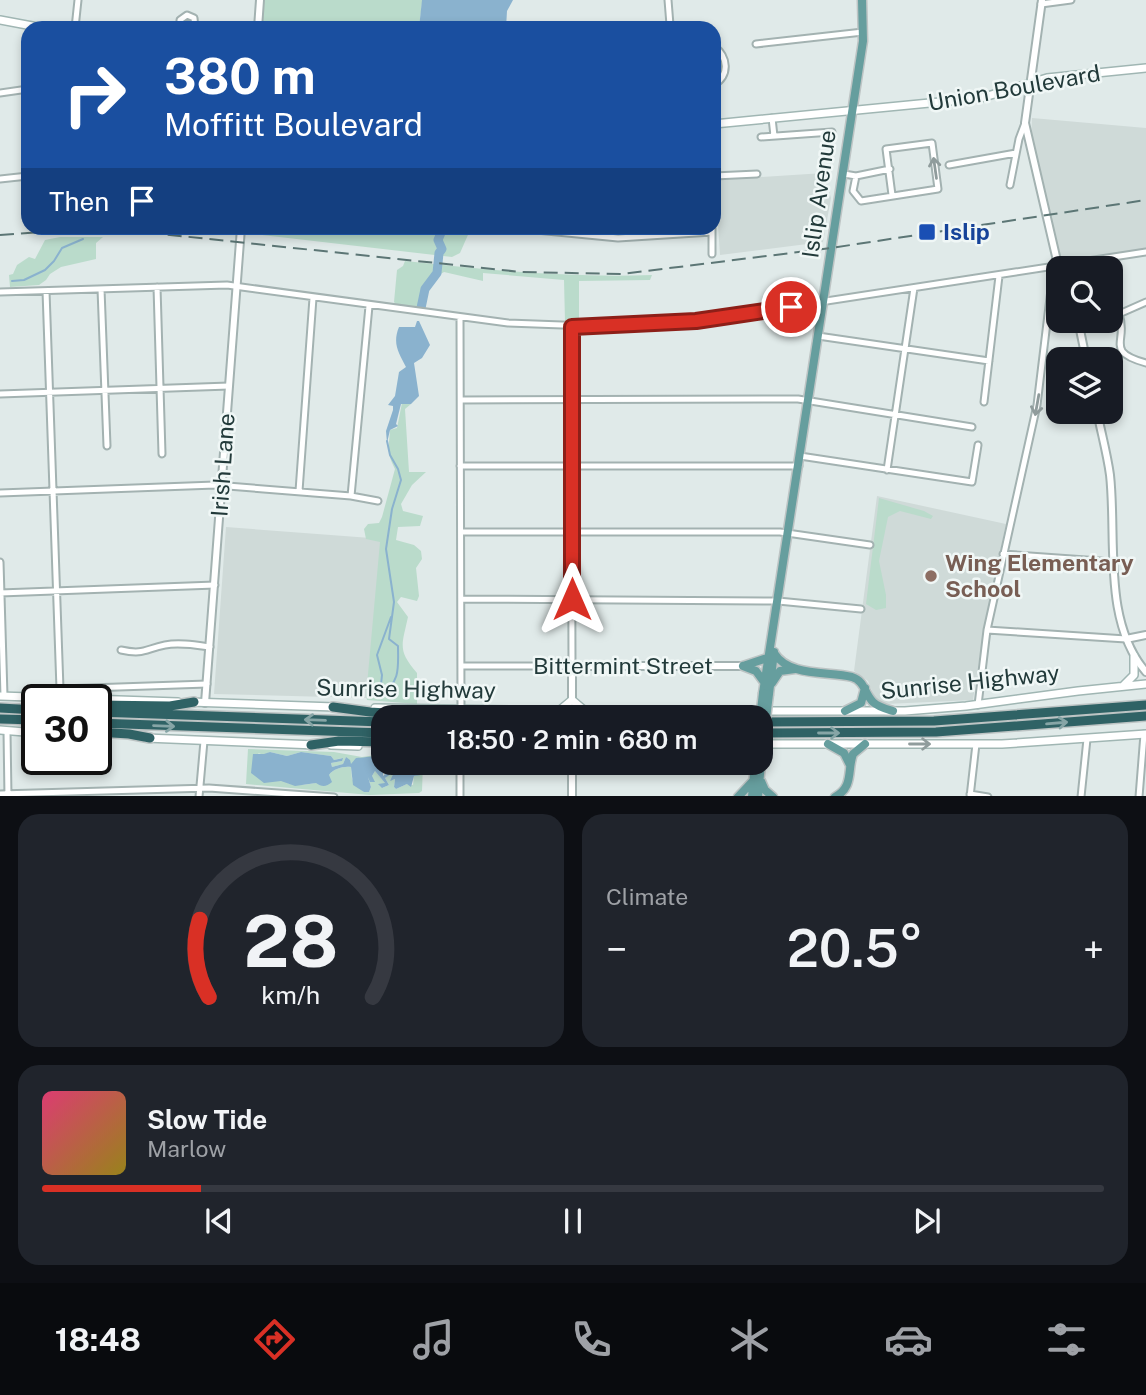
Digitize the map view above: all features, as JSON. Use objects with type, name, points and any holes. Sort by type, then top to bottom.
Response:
[{"type":"highway","points":[[112,705],[170,706],[194,702]]},
{"type":"highway","name":"Sunrise Highway","points":[[773,720],[934,721],[1145,705]]},
{"type":"highway","points":[[333,707],[371,712]]},
{"type":"highway","points":[[0,708],[21,709]]},
{"type":"highway","name":"Sunrise Highway","points":[[112,713],[371,722]]},
{"type":"highway","name":"Sunrise Highway","points":[[773,733],[944,732],[1146,716]]},
{"type":"highway","points":[[0,719],[21,720]]},
{"type":"highway","name":"Sunrise Highway","points":[[112,724],[371,733]]},
{"type":"highway","points":[[112,734],[150,738]]},
{"type":"highway","points":[[311,745],[339,741],[371,743]]},
{"type":"main road","name":"Islip Avenue","points":[[766,705],[770,655],[843,178],[863,32],[863,0]]},
{"type":"main road","points":[[0,20],[21,24]]},
{"type":"main road","name":"Union Boulevard","points":[[721,123],[981,98],[1070,74],[1146,68]]},
{"type":"main road","points":[[743,666],[770,655],[783,664],[798,669],[850,677],[858,680],[874,703],[893,711]]},
{"type":"main road","points":[[1122,686],[1134,675],[1134,656]]},
{"type":"main road","points":[[743,666],[758,673],[767,689],[780,671],[798,669]]},
{"type":"main road","name":"Sunrise Highway","points":[[773,711],[893,711],[978,705],[1146,684]]},
{"type":"main road","points":[[845,711],[861,703],[865,688]]},
{"type":"main road","name":"Islip Avenue","points":[[764,705],[767,689]]},
{"type":"main road","name":"Sunrise Highway","points":[[2,696],[333,707]]},
{"type":"main road","points":[[566,705],[572,700],[578,705]]},
{"type":"main road","points":[[3,731],[21,732]]},
{"type":"main road","points":[[773,744],[975,744],[1145,734]]},
{"type":"main road","points":[[150,738],[311,745]]},
{"type":"main road","points":[[828,744],[842,751],[850,765]]},
{"type":"main road","points":[[835,796],[844,792],[848,785],[853,754],[865,744]]},
{"type":"main road","name":"Islip Avenue","points":[[756,775],[758,796]]},
{"type":"main road","name":"Islip Avenue","points":[[752,796],[757,775]]},
{"type":"main road","points":[[738,796],[756,779],[773,796]]},
{"type":"street","points":[[76,21],[78,0]]},
{"type":"street","points":[[258,21],[260,0]]},
{"type":"street","points":[[668,0],[670,21]]},
{"type":"street","points":[[1010,185],[1025,122],[1042,2],[1071,0]]},
{"type":"street","points":[[180,21],[187,15],[195,21]]},
{"type":"street","points":[[756,44],[863,32]]},
{"type":"street","points":[[721,52],[726,66],[721,79]]},
{"type":"street","points":[[0,93],[21,90]]},
{"type":"street","points":[[772,118],[774,136]]},
{"type":"street","points":[[1025,122],[1056,256]]},
{"type":"street","points":[[761,137],[832,132]]},
{"type":"street","points":[[856,176],[855,196],[861,201],[938,189],[932,143],[886,149],[892,195]]},
{"type":"street","points":[[1018,145],[1028,144]]},
{"type":"street","points":[[949,165],[1016,153]]},
{"type":"street","points":[[843,178],[890,169]]},
{"type":"street","points":[[721,176],[757,174]]},
{"type":"street","points":[[0,179],[21,177]]},
{"type":"street","points":[[843,178],[855,184]]},
{"type":"street","name":"Irish Lane","points":[[205,703],[241,235]]},
{"type":"street","points":[[584,235],[618,239],[660,235]]},
{"type":"street","points":[[712,235],[712,254]]},
{"type":"street","points":[[1123,256],[1146,252]]},
{"type":"street","points":[[0,292],[237,286],[460,318],[572,327],[696,321],[1046,269]]},
{"type":"street","points":[[984,402],[999,275]]},
{"type":"street","points":[[157,287],[162,454]]},
{"type":"street","points":[[887,470],[914,288]]},
{"type":"street","points":[[101,289],[107,446]]},
{"type":"street","points":[[46,291],[60,689],[207,684]]},
{"type":"street","points":[[299,491],[313,298]]},
{"type":"street","points":[[1123,312],[1146,302]]},
{"type":"street","points":[[351,496],[369,306]]},
{"type":"street","points":[[460,318],[463,705]]},
{"type":"street","points":[[572,327],[572,700]]},
{"type":"street","points":[[978,705],[987,629],[1037,405],[1046,331]]},
{"type":"street","points":[[1120,333],[1119,344],[1122,352],[1130,358],[1146,363]]},
{"type":"street","points":[[818,336],[989,361]]},
{"type":"street","points":[[0,394],[229,386]]},
{"type":"street","points":[[461,400],[798,399],[972,427]]},
{"type":"street","points":[[1100,424],[1110,475],[1118,612],[1126,639],[1146,672]]},
{"type":"street","points":[[800,456],[972,482],[978,444]]},
{"type":"street","points":[[460,466],[799,466]]},
{"type":"street","points":[[0,493],[222,486],[351,496],[378,501]]},
{"type":"street","points":[[461,532],[788,534],[870,545]]},
{"type":"street","points":[[1003,554],[1114,562]]},
{"type":"street","points":[[0,562],[2,696]]},
{"type":"street","points":[[1,593],[215,585]]},
{"type":"street","points":[[461,599],[778,601],[861,609]]},
{"type":"street","points":[[987,629],[1126,639],[1146,635]]},
{"type":"street","points":[[121,650],[145,652],[177,644],[210,647]]},
{"type":"street","name":"Bittermint Street","points":[[461,666],[743,666]]},
{"type":"street","points":[[3,731],[8,795]]},
{"type":"street","points":[[1139,796],[1145,734]]},
{"type":"street","points":[[1081,796],[1087,739]]},
{"type":"street","points":[[199,796],[204,741]]},
{"type":"street","points":[[975,744],[970,795],[988,796]]},
{"type":"street","points":[[460,775],[460,796]]},
{"type":"street","points":[[572,775],[572,796]]},
{"type":"street","points":[[0,794],[119,793],[200,788],[334,796]]},
{"type":"shaded area","points":[[1032,118],[1146,128],[1146,249],[1096,256],[1059,256],[1031,140]]},
{"type":"shaded area","points":[[824,173],[831,198],[823,242],[720,255],[721,180]]},
{"type":"shaded area","name":"Wing Elementary School","points":[[877,496],[1006,524],[984,628],[973,700],[886,704],[875,698],[868,681],[854,671]]},
{"type":"shaded area","points":[[226,527],[384,539],[367,698],[214,694]]},
{"type":"green space","points":[[261,0],[422,0],[420,21],[259,21]]},
{"type":"green space","points":[[262,235],[468,235],[460,253],[452,257]]},
{"type":"green space","points":[[60,237],[103,237],[96,243],[96,259],[61,267],[39,285],[10,287],[9,275],[13,274],[17,265],[29,257],[35,259],[45,240]]},
{"type":"green space","points":[[405,261],[559,274],[652,275],[650,280],[579,281],[579,322],[565,322],[564,280],[483,273],[483,281],[444,272],[432,284],[423,310],[396,305],[397,270]]},
{"type":"green space","points":[[402,403],[411,404],[405,409],[409,472],[426,472],[412,485],[401,504],[403,511],[423,516],[420,526],[398,527],[396,540],[414,545],[421,551],[422,559],[416,568],[419,596],[417,601],[401,597],[397,602],[408,617],[403,647],[406,658],[417,673],[417,704],[367,700],[366,696],[380,542],[366,539],[364,529],[368,524],[379,523],[382,517],[395,469],[389,454],[390,430],[397,428]]},
{"type":"green space","points":[[879,498],[933,516],[931,519],[900,511],[888,517],[879,561],[886,608],[876,610],[866,604]]},
{"type":"green space","points":[[248,749],[371,756],[371,758],[361,759],[350,765],[346,757],[343,764],[332,767],[331,763],[342,761],[342,758],[334,760],[331,756],[301,752],[287,756],[270,752],[264,755],[258,753],[281,779],[295,785],[329,780],[333,771],[351,767],[352,779],[364,792],[369,792],[371,787],[368,777],[373,775],[378,775],[386,784],[382,788],[389,785],[385,778],[393,775],[391,780],[395,779],[396,789],[407,784],[413,785],[414,776],[423,775],[422,791],[419,793],[370,795],[246,784]]},
{"type":"water","points":[[422,0],[513,0],[507,11],[506,21],[420,21]]},
{"type":"water","points":[[417,321],[430,345],[422,358],[414,363],[419,396],[411,404],[401,404],[396,424],[398,426],[390,430],[387,443],[386,431],[393,410],[393,406],[388,405],[395,396],[399,372],[406,367],[397,348],[397,333],[399,327],[415,327]]},
{"type":"water","points":[[270,752],[287,756],[301,752],[331,756],[334,760],[343,758],[342,761],[331,763],[332,767],[343,764],[346,757],[351,764],[356,758],[371,757],[371,775],[375,782],[370,782],[368,777],[371,787],[369,792],[364,792],[353,785],[351,767],[333,771],[329,775],[332,782],[326,786],[316,783],[295,786],[281,781],[264,783],[251,773],[253,754]]},
{"type":"water","points":[[378,775],[390,775],[385,778],[389,785],[382,788],[378,784],[385,783]]},
{"type":"water","points":[[393,775],[421,775],[414,776],[411,787],[407,784],[396,789],[395,779],[390,781]]},
{"type":"waterway","points":[[421,308],[425,289],[437,273],[439,253],[442,249],[438,240],[440,235]]},
{"type":"waterway","points":[[12,281],[24,280],[45,270],[62,248],[83,239]]},
{"type":"waterway","points":[[380,697],[395,679],[398,660],[398,646],[389,639],[394,602],[386,549],[392,509],[401,480],[387,441]]},
{"type":"waterway","points":[[380,694],[382,675],[377,655],[391,617]]},
{"type":"railway","points":[[171,235],[521,272],[622,274],[831,248],[1146,200]]},
{"type":"railway","points":[[0,235],[21,234]]},
{"type":"place","name":"Islip","points":[[927,232]]},
{"type":"place","name":"Wing Elementary School","points":[[931,576]]},
{"type":"route","points":[[572,599],[572,327],[655,325],[791,307]]}]
